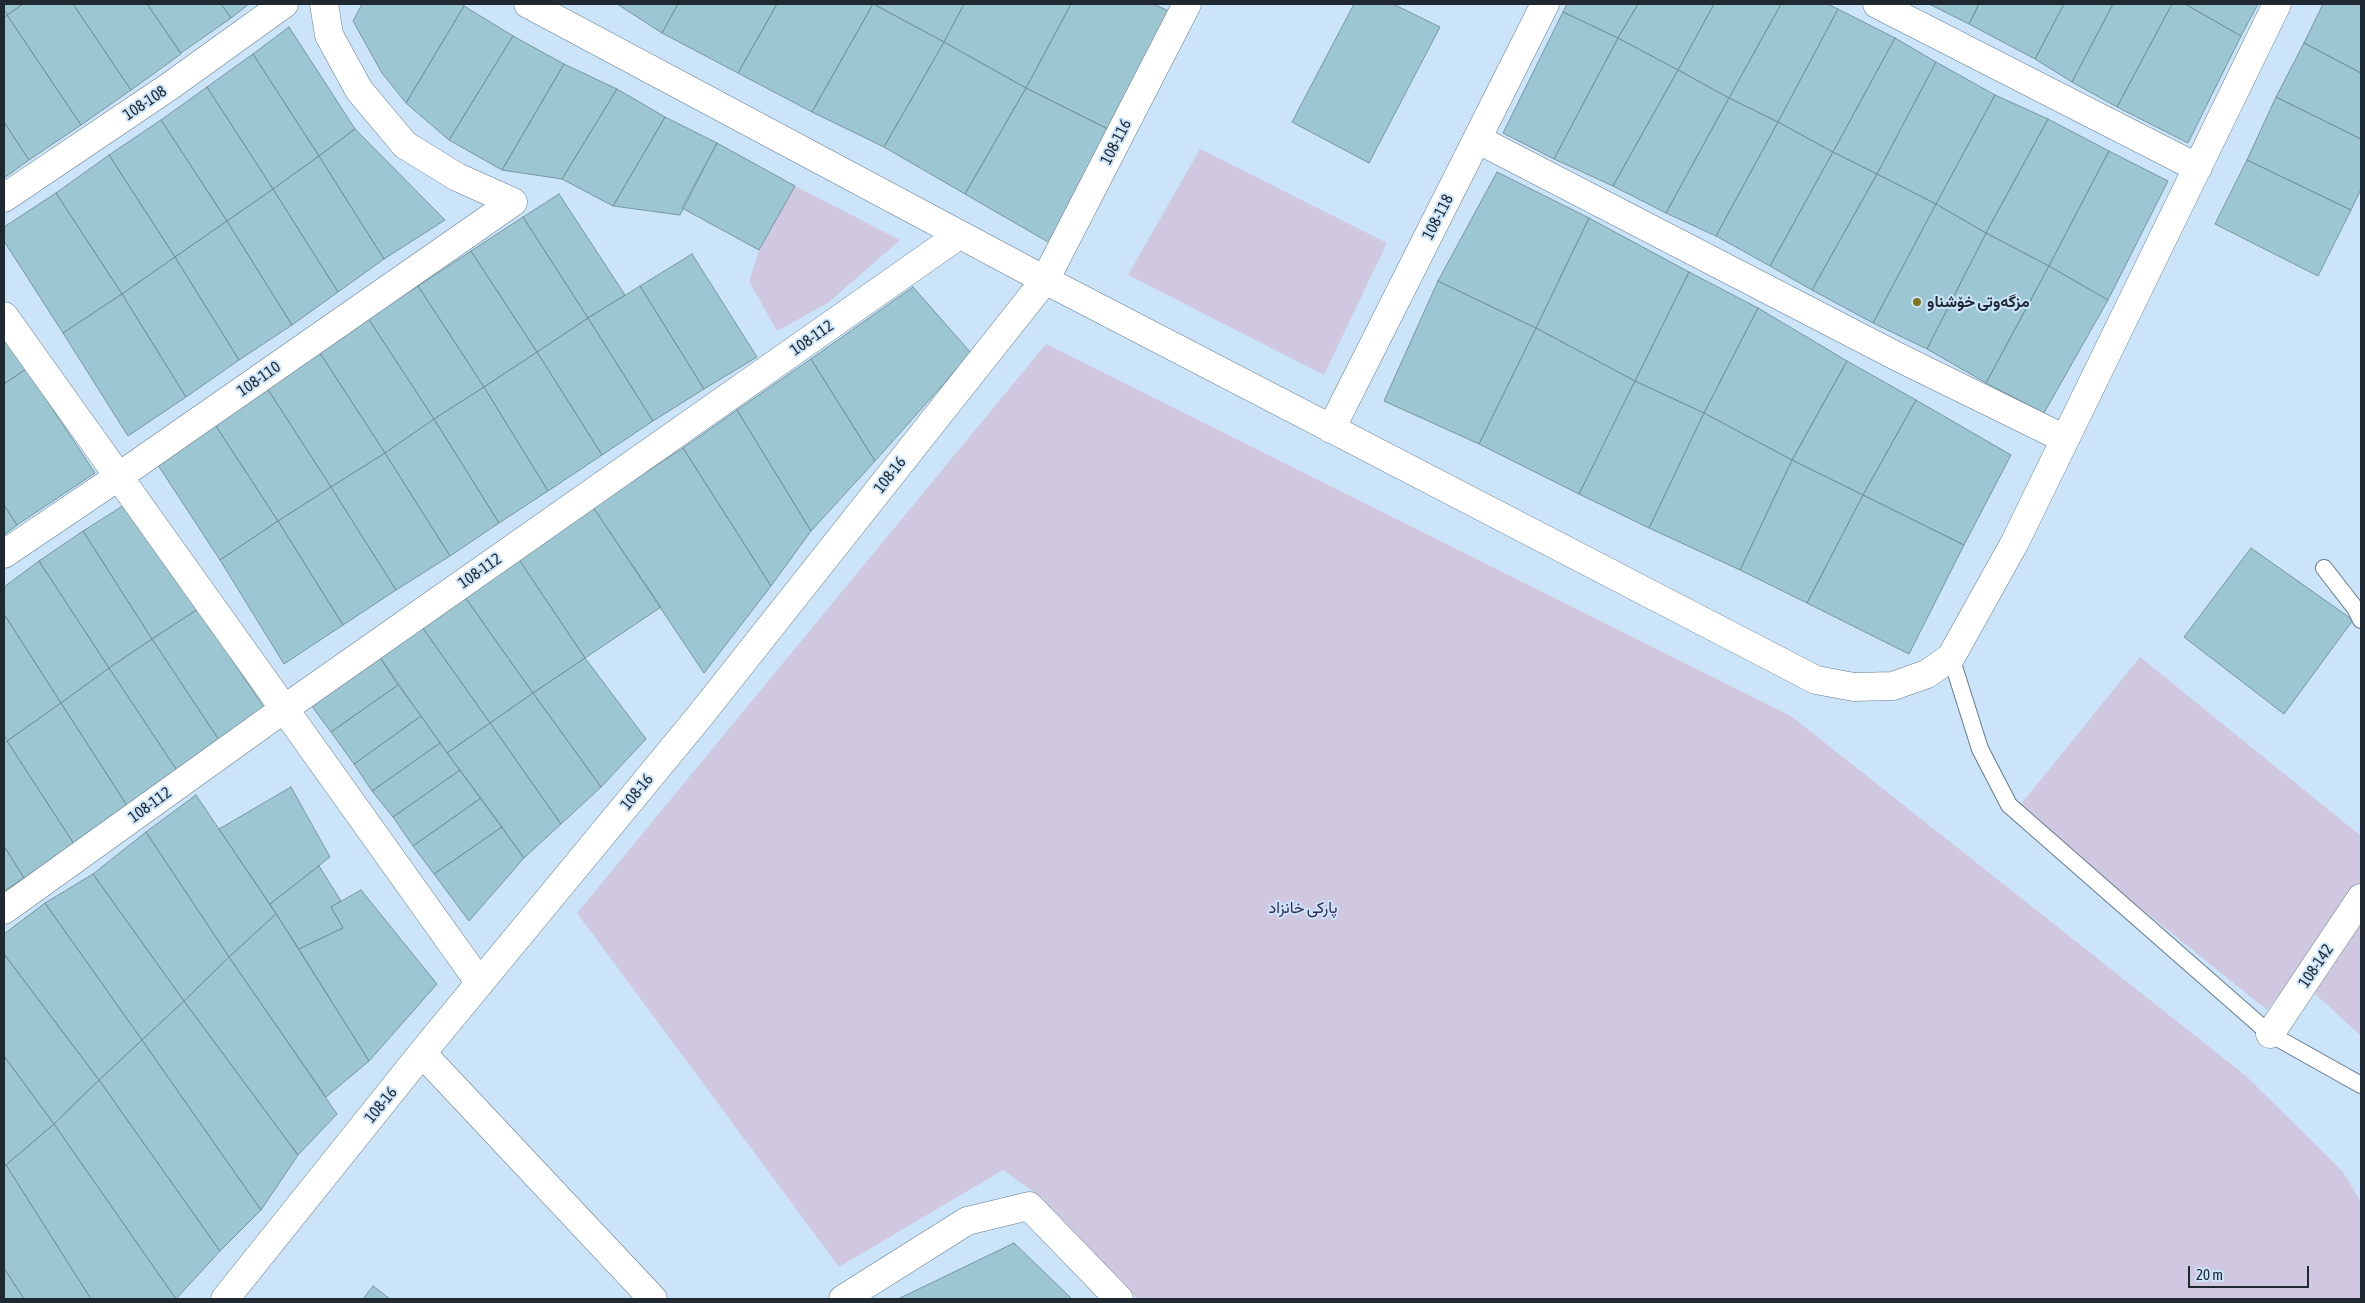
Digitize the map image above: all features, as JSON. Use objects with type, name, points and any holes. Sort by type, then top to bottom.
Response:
[{"type":"street","name":"108-108","points":[[4,198],[170,86],[284,4]]},
{"type":"street","name":"108-110","points":[[4,554],[514,202],[457,177],[405,145],[359,90],[329,34],[324,4]]},
{"type":"street","points":[[528,4],[959,235],[1816,680],[1854,687],[1893,686],[1927,674],[1951,657],[2015,542],[2277,4]]},
{"type":"street","name":"108-116","points":[[1045,280],[1187,4]]},
{"type":"street","name":"108-118","points":[[1331,429],[1545,4]]},
{"type":"street","points":[[1876,4],[2198,168]]},
{"type":"street","points":[[1477,139],[1898,357],[2065,439]]},
{"type":"street","name":"108-112","points":[[4,910],[284,709],[959,235]]},
{"type":"street","name":"108-16","points":[[225,1299],[422,1053],[699,717],[1045,280]]},
{"type":"street","points":[[4,316],[480,983]]},
{"type":"street","name":"108-142","points":[[2270,1034],[2361,898]]},
{"type":"street","points":[[422,1053],[653,1299]]},
{"type":"street","points":[[843,1299],[967,1221],[1029,1206],[1119,1299]]},
{"type":"lane","points":[[2324,568],[2355,608],[2361,620]]},
{"type":"lane","points":[[1951,657],[1980,749],[2009,805],[2270,1034],[2361,1085]]},
{"type":"green space","points":[[1200,149],[1387,243],[1324,375],[1128,275]]},
{"type":"green space","points":[[795,186],[900,240],[828,303],[777,331],[749,281],[759,250]]},
{"type":"green space","name":"پارکی خانزاد","points":[[1046,344],[1791,716],[2246,1076],[2343,1172],[2361,1202],[2361,1299],[1138,1299],[1042,1198],[1003,1170],[839,1267],[577,913]]},
{"type":"green space","points":[[2140,657],[2361,836],[2361,893],[2267,1010],[2017,809]]},
{"type":"green space","points":[[2361,922],[2361,1036],[2311,990]]},
{"type":"building","points":[[4,4],[23,4],[7,15],[4,10]]},
{"type":"building","points":[[23,4],[73,4],[131,90],[81,125],[7,15]]},
{"type":"building","points":[[73,4],[147,4],[181,54],[131,90]]},
{"type":"building","points":[[147,4],[221,4],[231,18],[181,53]]},
{"type":"building","points":[[221,4],[249,4],[231,18]]},
{"type":"building","points":[[362,4],[461,4],[464,6],[406,103],[382,73],[353,21]]},
{"type":"building","points":[[617,4],[678,4],[662,33]]},
{"type":"building","points":[[678,4],[777,4],[738,73],[662,33]]},
{"type":"building","points":[[777,4],[873,4],[812,112],[738,73]]},
{"type":"building","points":[[873,4],[944,42],[884,147],[812,112]]},
{"type":"building","points":[[874,4],[964,4],[944,42]]},
{"type":"building","points":[[964,4],[1071,4],[1026,88],[944,42]]},
{"type":"building","points":[[1071,4],[1153,4],[1169,11],[1110,130],[1026,88]]},
{"type":"building","points":[[1354,4],[1393,4],[1440,27],[1369,163],[1292,122]]},
{"type":"building","points":[[1567,4],[1638,4],[1618,38],[1563,12]]},
{"type":"building","points":[[1638,4],[1714,4],[1678,70],[1618,38]]},
{"type":"building","points":[[1714,4],[1781,4],[1729,98],[1678,70]]},
{"type":"building","points":[[1781,4],[1827,4],[1838,9],[1778,122],[1729,98]]},
{"type":"building","points":[[1929,4],[1979,4],[1969,24]]},
{"type":"building","points":[[1979,4],[2064,4],[2035,59],[1969,24]]},
{"type":"building","points":[[2064,4],[2113,4],[2072,82],[2035,59]]},
{"type":"building","points":[[2113,4],[2172,4],[2117,107],[2072,82]]},
{"type":"building","points":[[2172,4],[2185,4],[2241,36],[2188,143],[2117,107]]},
{"type":"building","points":[[2185,4],[2258,4],[2241,36]]},
{"type":"building","points":[[2323,4],[2361,4],[2361,73],[2304,43]]},
{"type":"building","points":[[464,6],[513,36],[449,140],[406,103]]},
{"type":"building","points":[[1838,9],[1895,38],[1833,152],[1778,122]]},
{"type":"building","points":[[1563,12],[1618,38],[1554,159],[1503,133]]},
{"type":"building","points":[[7,15],[81,125],[29,160],[4,122],[4,17]]},
{"type":"building","points":[[289,27],[355,129],[319,156],[253,54]]},
{"type":"building","points":[[513,36],[564,64],[502,170],[449,140]]},
{"type":"building","points":[[1618,38],[1678,70],[1613,186],[1554,159]]},
{"type":"building","points":[[1895,38],[1936,62],[1877,174],[1833,152]]},
{"type":"building","points":[[944,42],[1026,88],[965,194],[884,147]]},
{"type":"building","points":[[2304,43],[2361,73],[2361,139],[2276,97]]},
{"type":"building","points":[[253,54],[319,156],[273,189],[207,87]]},
{"type":"building","points":[[1936,62],[1995,95],[1936,204],[1877,174]]},
{"type":"building","points":[[564,64],[617,89],[562,179],[502,170]]},
{"type":"building","points":[[1678,70],[1729,98],[1666,213],[1613,186]]},
{"type":"building","points":[[207,87],[273,189],[227,221],[161,120]]},
{"type":"building","points":[[1026,88],[1110,130],[1055,246],[965,194]]},
{"type":"building","points":[[617,89],[665,117],[613,206],[562,179]]},
{"type":"building","points":[[1995,95],[2048,119],[1986,233],[1936,204]]},
{"type":"building","points":[[2276,97],[2361,139],[2361,189],[2351,210],[2247,160]]},
{"type":"building","points":[[1729,98],[1778,122],[1716,236],[1666,213]]},
{"type":"building","points":[[665,117],[717,143],[680,215],[613,206]]},
{"type":"building","points":[[2048,119],[2109,151],[2049,266],[1986,233]]},
{"type":"building","points":[[161,120],[227,221],[175,257],[109,155]]},
{"type":"building","points":[[4,122],[29,160],[4,178]]},
{"type":"building","points":[[1778,122],[1833,152],[1770,266],[1716,236]]},
{"type":"building","points":[[355,129],[445,220],[384,259],[319,156]]},
{"type":"building","points":[[717,143],[795,186],[759,250],[682,208]]},
{"type":"building","points":[[2109,151],[2168,181],[2108,300],[2049,266]]},
{"type":"building","points":[[1833,152],[1877,174],[1812,290],[1770,266]]},
{"type":"building","points":[[109,155],[175,257],[122,294],[56,193]]},
{"type":"building","points":[[319,156],[384,259],[338,292],[273,189]]},
{"type":"building","points":[[2247,160],[2351,210],[2318,276],[2215,224]]},
{"type":"building","points":[[1497,172],[1589,218],[1536,328],[1438,281]]},
{"type":"building","points":[[1877,174],[1936,204],[1873,323],[1812,290]]},
{"type":"building","points":[[273,189],[338,292],[292,325],[227,221]]},
{"type":"building","points":[[56,193],[122,294],[63,333],[4,241],[4,227]]},
{"type":"building","points":[[559,194],[625,295],[588,318],[523,217]]},
{"type":"building","points":[[1936,204],[1986,233],[1927,349],[1873,323]]},
{"type":"building","points":[[523,217],[588,318],[537,352],[471,251]]},
{"type":"building","points":[[1589,218],[1689,272],[1635,381],[1536,328]]},
{"type":"building","points":[[227,221],[292,325],[239,360],[175,257]]},
{"type":"building","points":[[1986,233],[2049,266],[1986,383],[1927,349]]},
{"type":"building","points":[[471,251],[537,352],[484,387],[418,286]]},
{"type":"building","points":[[692,254],[757,357],[704,389],[640,286]]},
{"type":"building","points":[[175,257],[239,360],[186,397],[122,294]]},
{"type":"building","points":[[2049,266],[2108,300],[2044,413],[1986,383]]},
{"type":"building","points":[[1689,272],[1758,308],[1704,413],[1635,381]]},
{"type":"building","points":[[1438,281],[1536,328],[1479,444],[1384,401]]},
{"type":"building","points":[[418,286],[484,387],[434,419],[368,318]]},
{"type":"building","points":[[640,286],[704,389],[653,421],[588,318]]},
{"type":"building","points":[[913,287],[971,353],[875,461],[811,359]]},
{"type":"building","points":[[122,294],[186,397],[128,436],[63,333]]},
{"type":"building","points":[[1758,308],[1847,361],[1792,460],[1704,413]]},
{"type":"building","points":[[368,318],[434,419],[385,453],[318,350]]},
{"type":"building","points":[[588,318],[653,421],[602,455],[537,352]]},
{"type":"building","points":[[1536,328],[1635,381],[1579,494],[1479,444]]},
{"type":"building","points":[[4,334],[26,369],[4,384]]},
{"type":"building","points":[[318,350],[385,453],[331,487],[265,385]]},
{"type":"building","points":[[537,352],[602,455],[548,491],[484,387]]},
{"type":"building","points":[[811,359],[875,461],[811,531],[737,410]]},
{"type":"building","points":[[1847,361],[1916,400],[1863,495],[1792,460]]},
{"type":"building","points":[[26,369],[95,473],[17,525],[4,505],[4,384]]},
{"type":"building","points":[[1635,381],[1704,413],[1649,528],[1579,494]]},
{"type":"building","points":[[265,385],[331,487],[278,521],[212,420]]},
{"type":"building","points":[[484,387],[548,491],[499,523],[434,419]]},
{"type":"building","points":[[1916,400],[2011,455],[1964,545],[1863,495]]},
{"type":"building","points":[[737,410],[811,531],[771,586],[683,448]]},
{"type":"building","points":[[1704,413],[1792,460],[1740,570],[1649,528]]},
{"type":"building","points":[[434,419],[499,523],[450,556],[385,453]]},
{"type":"building","points":[[212,420],[278,521],[220,560],[154,459]]},
{"type":"building","points":[[683,448],[771,586],[704,673],[593,507]]},
{"type":"building","points":[[385,453],[450,556],[396,590],[331,487]]},
{"type":"building","points":[[1792,460],[1863,495],[1807,603],[1740,570]]},
{"type":"building","points":[[331,487],[396,590],[343,625],[278,521]]},
{"type":"building","points":[[1863,495],[1964,545],[1909,654],[1807,603]]},
{"type":"building","points":[[129,502],[198,609],[152,639],[83,531]]},
{"type":"building","points":[[4,505],[17,525],[4,535]]},
{"type":"building","points":[[593,507],[661,607],[585,658],[518,558]]},
{"type":"building","points":[[278,521],[343,625],[284,664],[220,560]]},
{"type":"building","points":[[83,531],[152,639],[109,668],[39,561]]},
{"type":"building","points":[[2251,548],[2353,620],[2284,714],[2184,637]]},
{"type":"building","points":[[518,558],[585,658],[533,693],[462,593]]},
{"type":"building","points":[[39,561],[109,668],[61,703],[4,614],[4,587]]},
{"type":"building","points":[[462,593],[533,693],[490,723],[420,624]]},
{"type":"building","points":[[198,609],[267,712],[221,743],[152,639]]},
{"type":"building","points":[[4,614],[61,703],[7,741],[4,735]]},
{"type":"building","points":[[420,624],[490,723],[447,753],[377,653]]},
{"type":"building","points":[[152,639],[221,743],[178,772],[109,668]]},
{"type":"building","points":[[377,653],[398,685],[331,732],[308,701]]},
{"type":"building","points":[[585,658],[646,739],[601,787],[533,693]]},
{"type":"building","points":[[109,668],[178,772],[128,807],[61,703]]},
{"type":"building","points":[[398,685],[421,716],[354,764],[331,732]]},
{"type":"building","points":[[533,693],[601,787],[561,824],[490,723]]},
{"type":"building","points":[[61,703],[128,807],[74,844],[7,741]]},
{"type":"building","points":[[421,716],[440,743],[372,791],[354,764]]},
{"type":"building","points":[[490,723],[561,824],[524,858],[447,753]]},
{"type":"building","points":[[7,741],[74,844],[24,878],[4,846],[4,743]]},
{"type":"building","points":[[440,743],[460,770],[393,817],[372,791]]},
{"type":"building","points":[[460,770],[481,798],[413,846],[393,817]]},
{"type":"building","points":[[291,787],[330,857],[270,904],[219,829]]},
{"type":"building","points":[[196,795],[276,914],[229,957],[146,832]]},
{"type":"building","points":[[481,798],[502,827],[434,874],[413,846]]},
{"type":"building","points":[[502,827],[524,858],[469,921],[434,874]]},
{"type":"building","points":[[146,832],[229,957],[184,1001],[93,874]]},
{"type":"building","points":[[4,846],[24,878],[4,891]]},
{"type":"building","points":[[319,866],[341,901],[331,907],[343,928],[299,949],[270,904]]},
{"type":"building","points":[[93,874],[184,1001],[142,1040],[45,903]]},
{"type":"building","points":[[361,890],[437,984],[369,1061],[299,949],[343,928],[331,907]]},
{"type":"building","points":[[45,903],[142,1040],[99,1080],[4,954],[4,934]]},
{"type":"building","points":[[276,914],[369,1061],[326,1097],[229,957]]},
{"type":"building","points":[[4,954],[99,1080],[54,1124],[4,1056]]},
{"type":"building","points":[[229,957],[337,1114],[298,1155],[184,1001]]},
{"type":"building","points":[[184,1001],[298,1155],[261,1210],[142,1040]]},
{"type":"building","points":[[142,1040],[261,1210],[220,1251],[99,1080]]},
{"type":"building","points":[[4,1056],[54,1124],[6,1165],[4,1162]]},
{"type":"building","points":[[99,1080],[220,1251],[176,1299],[54,1124]]},
{"type":"building","points":[[54,1124],[176,1299],[91,1299],[6,1165]]},
{"type":"building","points":[[6,1165],[91,1299],[24,1299],[4,1268],[4,1167]]},
{"type":"building","points":[[1014,1243],[1072,1299],[898,1299]]},
{"type":"building","points":[[4,1268],[24,1299],[4,1299]]},
{"type":"building","points":[[373,1286],[390,1299],[363,1299]]},
{"type":"place","name":"مزگەوتی خۆشناو","points":[[1917,302]]}]
